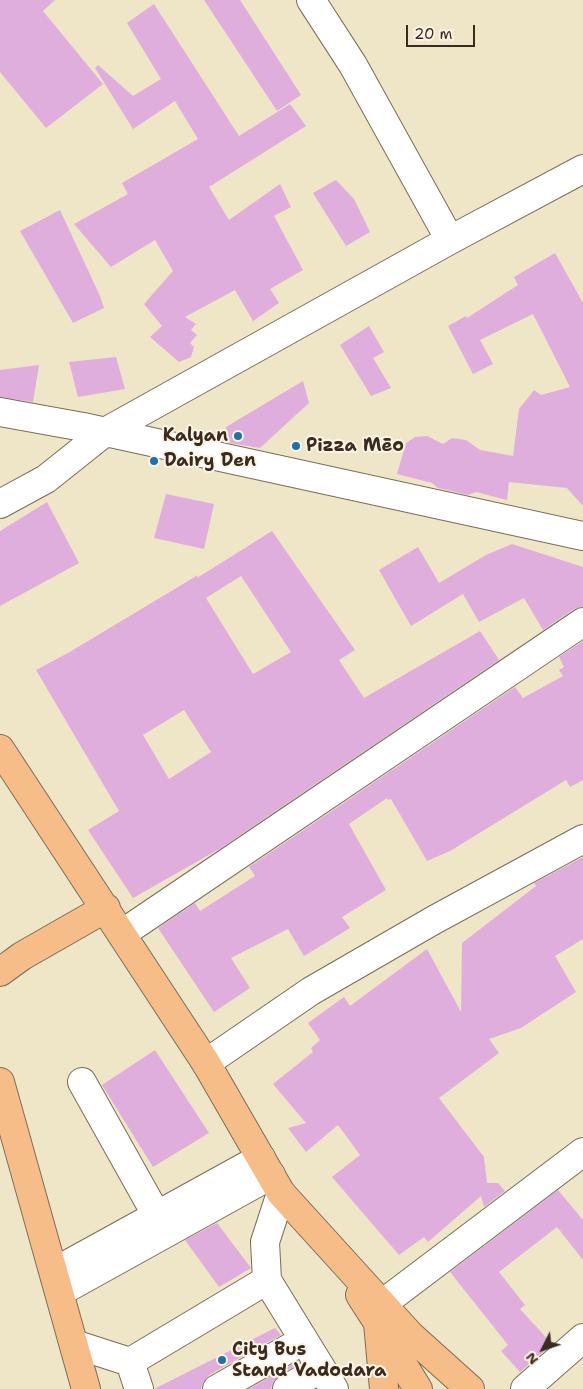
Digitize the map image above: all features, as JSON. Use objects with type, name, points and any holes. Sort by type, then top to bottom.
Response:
[{"type":"main road","points":[[0,749],[206,1063],[271,1175],[332,1249],[380,1314],[418,1389]]},
{"type":"main road","points":[[0,972],[22,956],[106,908]]},
{"type":"main road","points":[[0,1082],[86,1389]]},
{"type":"main road","points":[[380,1314],[384,1389]]},
{"type":"main road","points":[[380,1314],[411,1336],[470,1389]]},
{"type":"street","points":[[311,0],[353,65],[450,240]]},
{"type":"street","points":[[0,504],[46,479],[105,432],[450,240],[583,169]]},
{"type":"street","points":[[0,412],[105,432],[583,536]]},
{"type":"street","points":[[122,933],[583,622]]},
{"type":"street","points":[[206,1063],[311,991],[434,920],[583,839]]},
{"type":"street","points":[[82,1082],[157,1216]]},
{"type":"street","points":[[380,1314],[583,1152]]},
{"type":"street","points":[[57,1282],[157,1216],[271,1175]]},
{"type":"street","points":[[271,1175],[265,1242],[267,1280],[328,1379],[287,1389]]},
{"type":"street","points":[[57,1282],[271,1175]]},
{"type":"street","points":[[74,1344],[130,1362],[267,1280]]},
{"type":"street","points":[[525,1389],[583,1338]]},
{"type":"street","points":[[217,1389],[304,1340]]},
{"type":"street","points":[[130,1362],[139,1389]]},
{"type":"building","points":[[0,0],[55,0],[43,11],[103,84],[46,128],[0,72]]},
{"type":"building","points":[[204,0],[240,0],[301,95],[277,111]]},
{"type":"building","points":[[154,4],[239,136],[290,104],[306,126],[209,187],[229,220],[280,184],[291,207],[274,216],[303,270],[270,289],[279,303],[253,321],[235,290],[185,317],[196,324],[191,330],[197,335],[190,343],[194,347],[191,357],[179,362],[150,337],[162,326],[144,304],[173,271],[155,240],[111,267],[74,224],[128,194],[122,183],[198,139],[175,101],[133,129],[95,68],[98,65],[133,96],[161,79],[127,23]]},
{"type":"building","points":[[336,180],[354,199],[370,232],[346,246],[313,193]]},
{"type":"building","points":[[60,210],[104,308],[73,323],[20,231]]},
{"type":"building","points":[[555,253],[583,303],[583,506],[567,488],[509,482],[507,500],[476,492],[468,495],[438,488],[432,483],[397,474],[406,443],[415,437],[427,436],[443,444],[452,438],[466,440],[480,450],[513,456],[519,409],[534,390],[541,395],[570,387],[533,314],[480,340],[493,364],[473,374],[448,326],[466,316],[467,318],[518,285],[514,277]]},
{"type":"building","points":[[369,326],[384,352],[373,358],[391,388],[371,396],[340,345]]},
{"type":"building","points":[[116,357],[125,389],[78,397],[69,362]]},
{"type":"building","points":[[39,365],[33,402],[0,397],[0,370]]},
{"type":"building","points":[[303,381],[309,403],[260,448],[230,443],[226,427]]},
{"type":"building","points":[[166,494],[214,504],[204,549],[154,538]]},
{"type":"building","points":[[47,502],[79,563],[0,606],[0,531]]},
{"type":"building","points":[[272,531],[355,650],[339,660],[364,698],[480,631],[499,660],[221,848],[133,898],[88,830],[119,811],[36,670],[68,653],[198,575],[197,578]],"holes":[[[241,576],[291,652],[253,674],[206,598]],[[184,710],[211,752],[169,779],[143,735]]]},
{"type":"building","points":[[512,544],[583,567],[583,607],[574,609],[543,630],[524,598],[479,622],[463,594],[411,626],[379,570],[418,547],[439,583],[486,555]]},
{"type":"building","points":[[583,641],[583,780],[570,787],[566,780],[450,851],[427,861],[391,799],[388,800],[387,798],[349,824],[386,890],[342,917],[350,928],[304,956],[288,929],[231,958],[250,988],[214,1012],[158,928],[195,903],[200,911],[255,876],[249,867],[515,687],[523,698],[563,676],[559,670],[564,667],[559,657]]},
{"type":"building","points":[[583,857],[583,939],[555,956],[576,992],[521,1028],[489,1039],[499,1053],[439,1098],[484,1157],[487,1183],[498,1183],[505,1191],[484,1207],[481,1196],[428,1242],[424,1237],[399,1255],[332,1177],[360,1155],[338,1125],[306,1152],[288,1128],[306,1123],[273,1084],[313,1052],[311,1048],[320,1040],[308,1023],[344,997],[350,1006],[427,949],[461,1012],[462,943],[536,886],[534,883]]},
{"type":"building","points":[[155,1050],[209,1133],[153,1167],[102,1085]]},
{"type":"building","points":[[558,1190],[583,1220],[583,1260],[557,1227],[499,1272],[525,1305],[520,1309],[552,1344],[520,1372],[501,1351],[508,1345],[450,1272]]},
{"type":"building","points":[[217,1223],[251,1268],[219,1287],[185,1240]]},
{"type":"building","name":"City Bus Stand Vadodara","points":[[275,1328],[281,1335],[209,1375],[203,1382],[201,1389],[154,1389]]},
{"type":"building","points":[[298,1361],[300,1363],[278,1376],[273,1382],[271,1389],[249,1389]]},
{"type":"place","name":"Kalyan","points":[[238,436]]},
{"type":"place","name":"Pizza Mēo","points":[[296,446]]},
{"type":"place","name":"Dairy Den","points":[[154,461]]},
{"type":"place","name":"City Bus Stand Vadodara","points":[[222,1360]]}]
